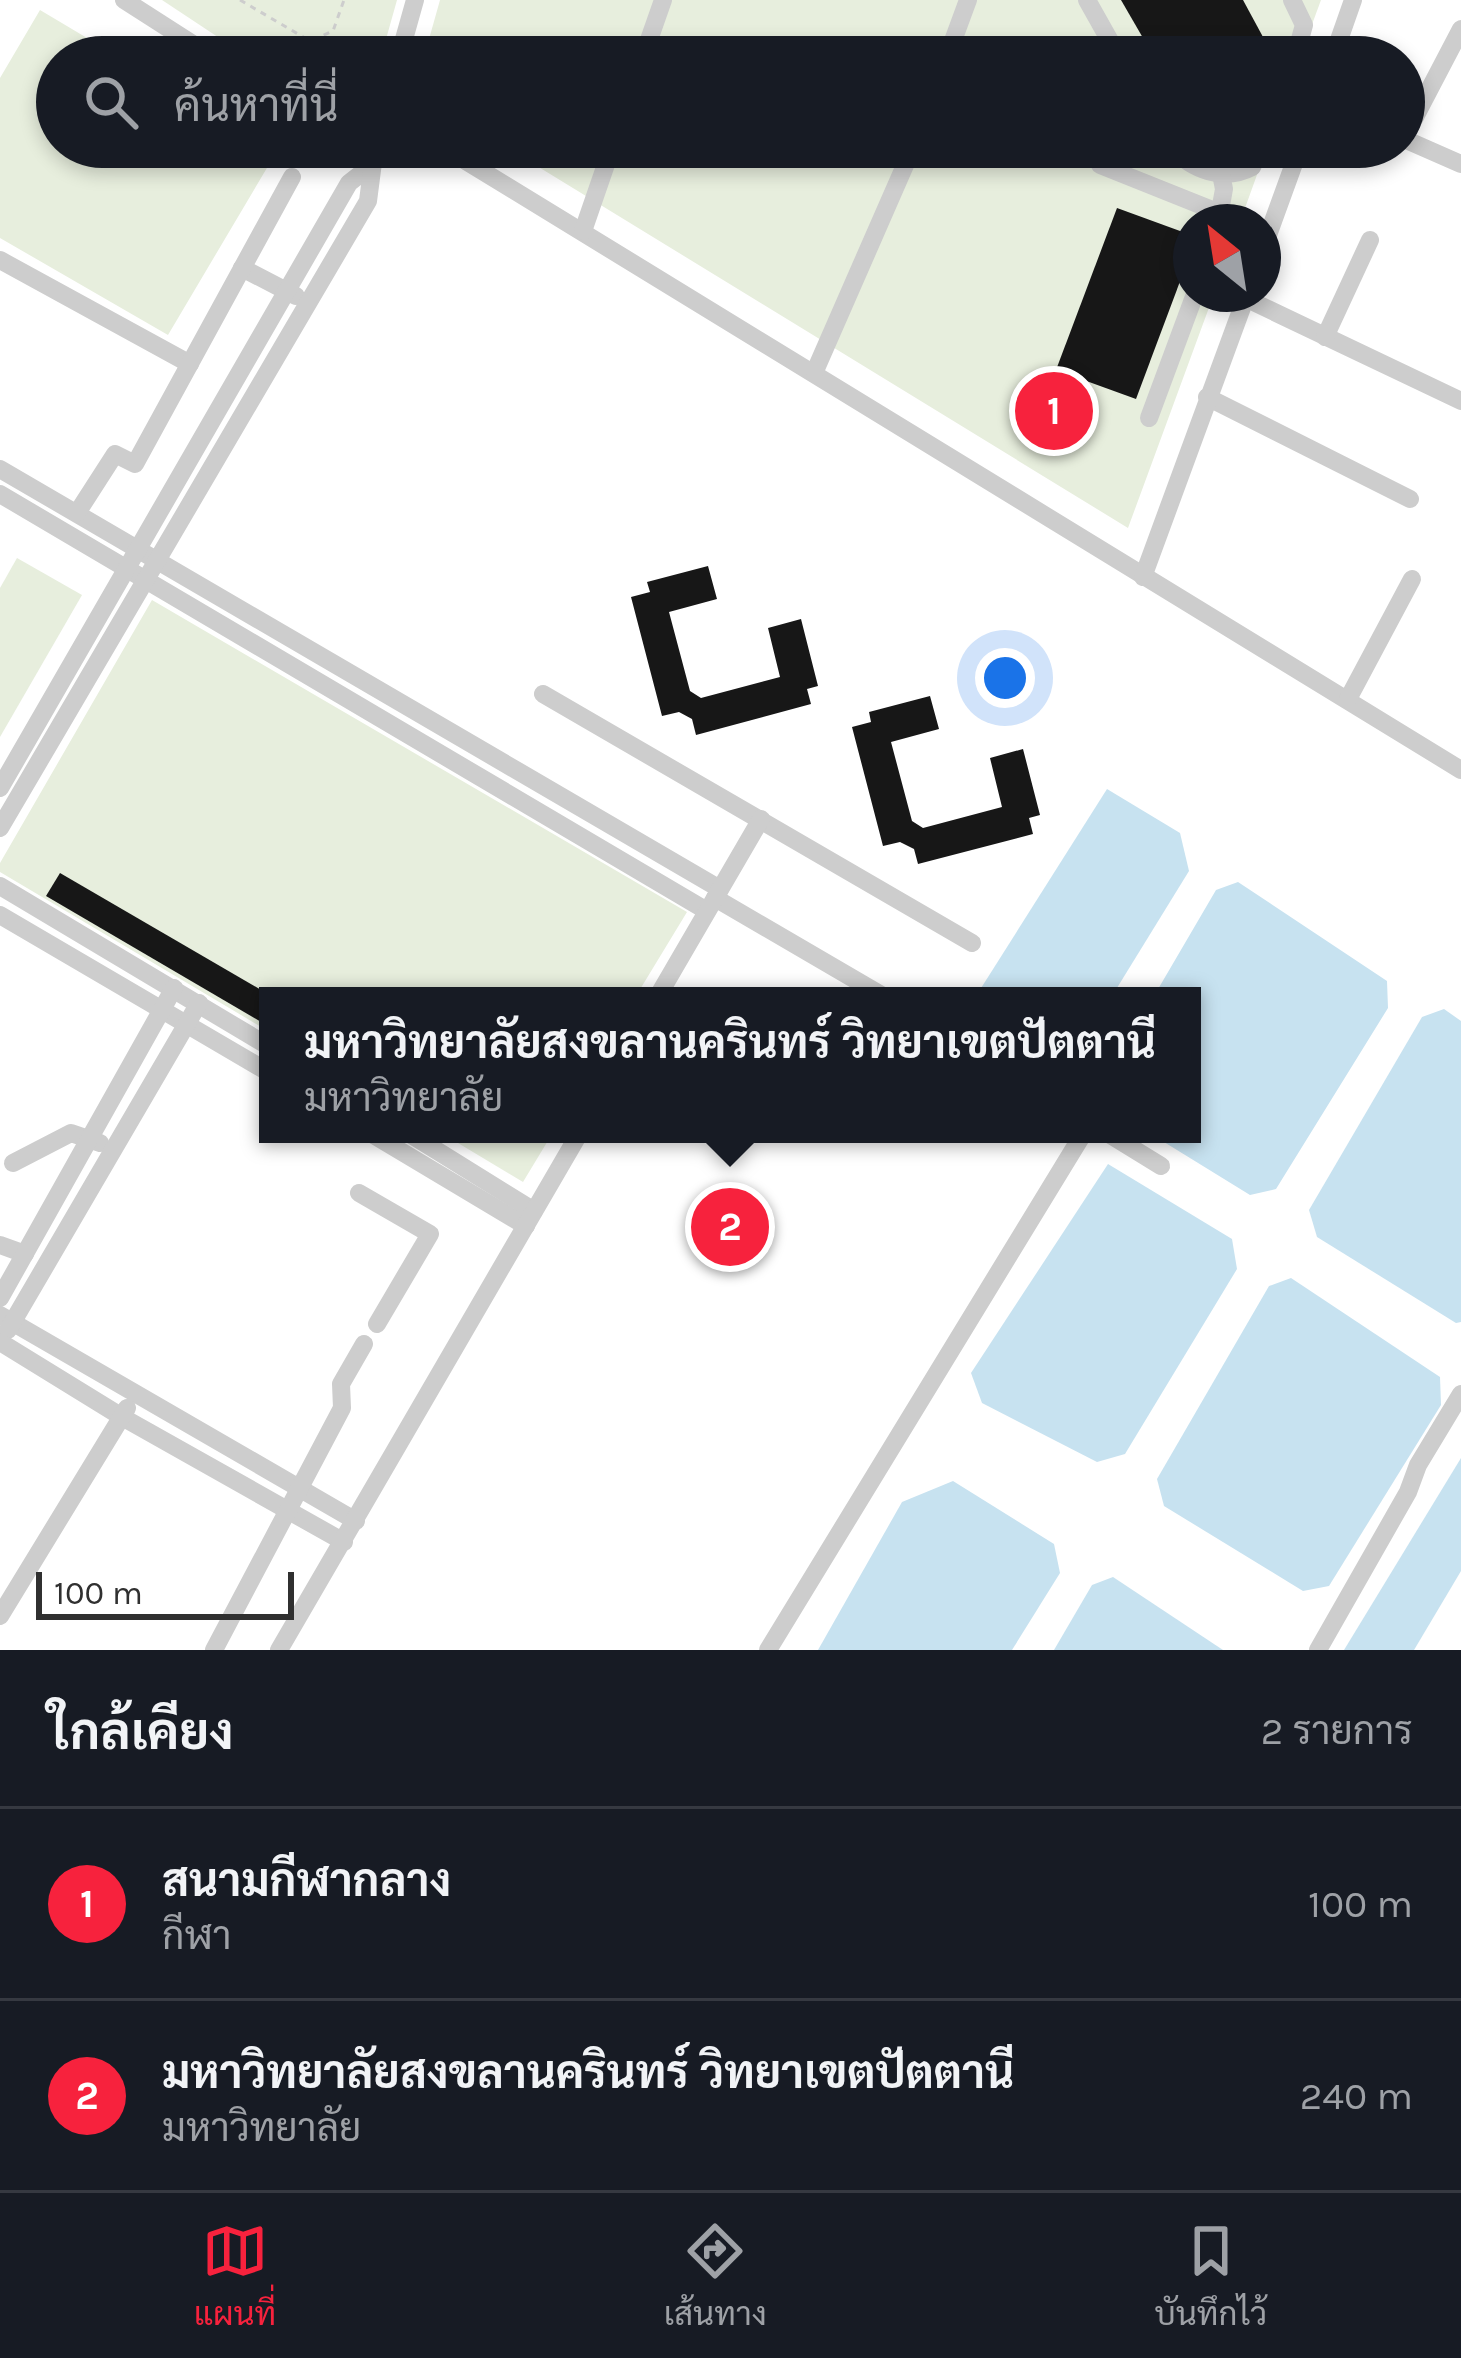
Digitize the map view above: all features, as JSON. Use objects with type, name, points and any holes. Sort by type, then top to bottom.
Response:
[{"type":"street","points":[[124,0],[180,36]]},
{"type":"street","points":[[405,36],[415,0]]},
{"type":"street","points":[[650,36],[663,0]]},
{"type":"street","points":[[955,36],[968,0]]},
{"type":"street","points":[[1087,0],[1107,36]]},
{"type":"street","points":[[1292,0],[1304,25],[1301,36]]},
{"type":"street","points":[[1340,36],[1353,0]]},
{"type":"street","points":[[1425,98],[1461,29]]},
{"type":"street","points":[[1425,148],[1461,164]]},
{"type":"street","points":[[0,788],[349,183],[363,168]]},
{"type":"street","points":[[0,828],[368,201],[372,168]]},
{"type":"street","points":[[477,168],[1461,770]]},
{"type":"street","points":[[583,231],[605,168]]},
{"type":"street","points":[[815,371],[904,168]]},
{"type":"street","points":[[1105,168],[1187,204]]},
{"type":"street","points":[[1203,168],[1235,175],[1250,168]]},
{"type":"street","points":[[1279,204],[1292,168]]},
{"type":"street","points":[[1221,174],[1221,204]]},
{"type":"street","points":[[77,513],[115,454],[135,464],[292,177]]},
{"type":"street","points":[[1325,337],[1370,240]]},
{"type":"street","points":[[0,260],[190,364]]},
{"type":"street","points":[[242,268],[308,303]]},
{"type":"street","points":[[1149,418],[1188,312]]},
{"type":"street","points":[[1143,577],[1240,312]]},
{"type":"street","points":[[1277,312],[1461,401]]},
{"type":"street","points":[[1207,398],[1410,499]]},
{"type":"street","points":[[0,469],[714,899]]},
{"type":"street","points":[[0,494],[867,987]]},
{"type":"street","points":[[1348,699],[1412,579]]},
{"type":"street","points":[[543,694],[972,943]]},
{"type":"street","points":[[53,696],[72,705]]},
{"type":"street","points":[[663,987],[761,818]]},
{"type":"street","points":[[0,886],[259,1040]]},
{"type":"street","points":[[0,915],[259,1067]]},
{"type":"street","points":[[0,1298],[174,988]]},
{"type":"street","points":[[199,1003],[6,1318],[0,1343],[344,1542]]},
{"type":"street","points":[[13,1163],[71,1133],[113,1150]]},
{"type":"street","points":[[389,1143],[530,1219]]},
{"type":"street","points":[[423,1143],[530,1219]]},
{"type":"street","points":[[278,1650],[574,1143]]},
{"type":"street","points":[[768,1650],[1078,1143]]},
{"type":"street","points":[[1124,1143],[1161,1166]]},
{"type":"street","points":[[359,1193],[430,1234],[377,1324]]},
{"type":"street","points":[[0,1244],[25,1254]]},
{"type":"street","points":[[6,1318],[356,1520]]},
{"type":"street","points":[[214,1650],[342,1408],[341,1384],[364,1344]]},
{"type":"street","points":[[0,1616],[136,1394]]},
{"type":"street","points":[[1318,1650],[1461,1394]]},
{"type":"path","points":[[240,0],[295,36]]},
{"type":"path","points":[[322,36],[333,31],[344,0]]},
{"type":"green space","points":[[162,0],[397,0],[387,36],[216,36]]},
{"type":"green space","points":[[440,0],[1321,0],[1308,36],[430,36]]},
{"type":"green space","points":[[40,10],[84,36],[36,36],[36,168],[267,168],[168,335],[0,238],[0,78]]},
{"type":"green space","points":[[540,168],[1259,168],[1246,204],[1173,204],[1173,312],[1207,312],[1128,528]]},
{"type":"green space","points":[[17,558],[82,595],[0,737],[0,588]]},
{"type":"green space","points":[[152,600],[687,912],[641,987],[259,987],[259,1026],[0,872],[0,863]]},
{"type":"green space","points":[[458,1143],[547,1143],[523,1182]]},
{"type":"water","points":[[1107,789],[1180,833],[1189,871],[1118,987],[982,987]]},
{"type":"water","points":[[1238,882],[1387,981],[1388,1008],[1276,1189],[1250,1195],[1166,1143],[1201,1143],[1201,987],[1159,987],[1216,890]]},
{"type":"water","points":[[1444,1009],[1461,1021],[1461,1322],[1456,1323],[1317,1237],[1309,1210],[1422,1017]]},
{"type":"water","points":[[1108,1164],[1232,1239],[1237,1269],[1125,1454],[1097,1462],[982,1403],[971,1373]]},
{"type":"water","points":[[1291,1278],[1440,1377],[1441,1405],[1329,1586],[1303,1591],[1164,1506],[1157,1479],[1269,1286]]},
{"type":"water","points":[[1461,1458],[1461,1571],[1414,1650],[1344,1650]]},
{"type":"water","points":[[953,1481],[1054,1544],[1060,1573],[1012,1650],[818,1650],[902,1502]]},
{"type":"water","points":[[1113,1577],[1223,1650],[1054,1650],[1092,1585]]},
{"type":"building","points":[[1121,0],[1243,0],[1262,36],[1142,36]]},
{"type":"building","points":[[1117,208],[1173,228],[1173,300],[1136,399],[1056,370]]},
{"type":"building","points":[[708,566],[717,599],[669,612],[690,691],[701,698],[780,677],[768,628],[801,619],[818,686],[807,689],[811,704],[696,735],[692,719],[679,712],[662,716],[631,597],[650,592],[647,582]]},
{"type":"building","points":[[930,696],[939,729],[891,742],[912,821],[923,828],[1002,807],[990,758],[1023,749],[1040,815],[1029,818],[1033,834],[918,864],[914,849],[900,842],[883,846],[852,727],[871,722],[869,712]]},
{"type":"building","points":[[60,873],[259,989],[259,1021],[46,896]]},
{"type":"place","name":"สนามกีฬากลาง","points":[[1054,411]]},
{"type":"place","name":"มหาวิทยาลัยสงขลานครินทร์ วิทยาเขตปัตตานี","points":[[730,1227]]}]
